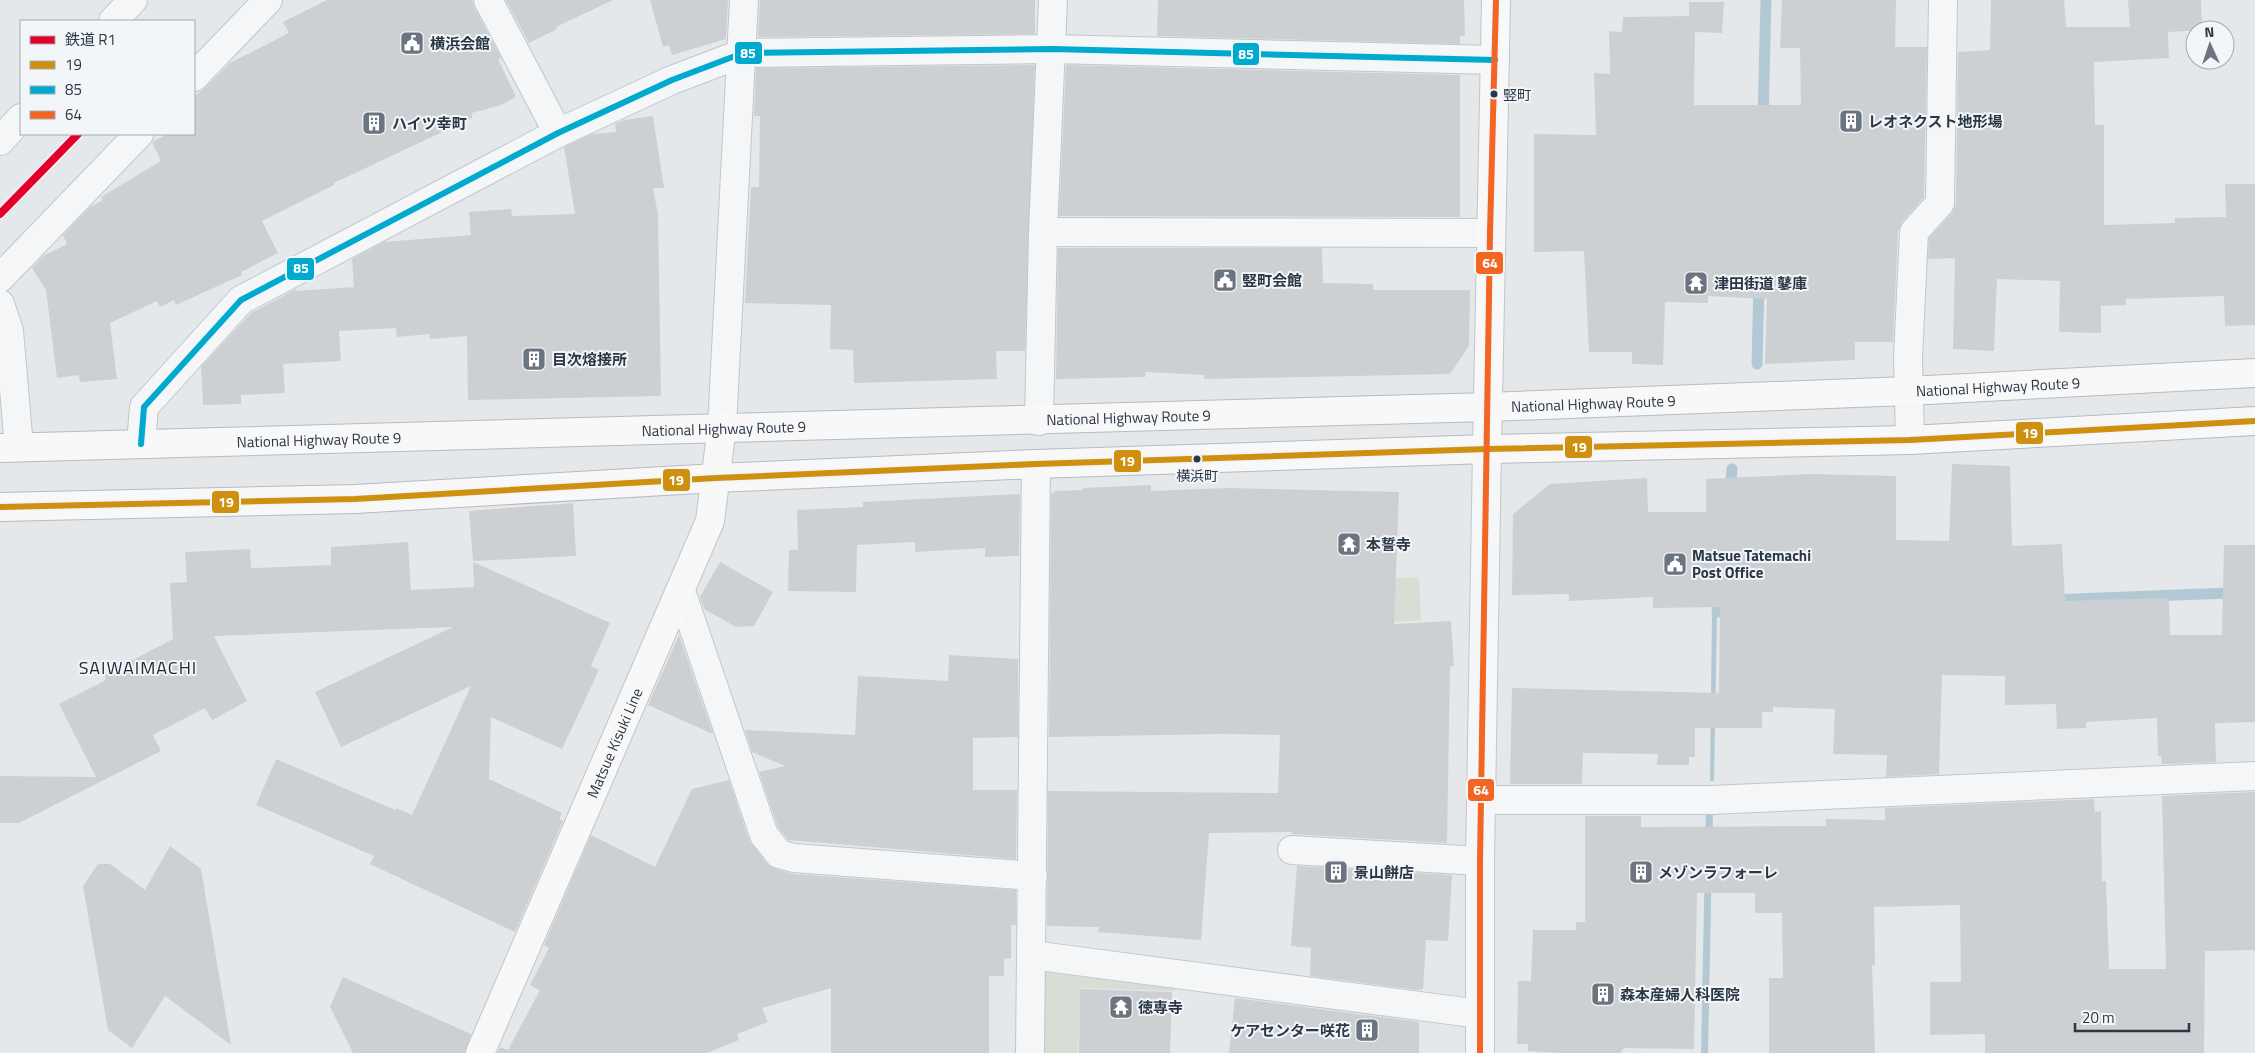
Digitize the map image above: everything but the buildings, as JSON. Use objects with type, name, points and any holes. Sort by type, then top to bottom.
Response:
[{"type":"main road","points":[[1487,450],[1496,0]]},
{"type":"main road","name":"National Highway Route 9","points":[[10,448],[1488,407],[1908,391],[2255,373]]},
{"type":"main road","points":[[0,507],[355,499],[716,478],[1036,464],[1487,450],[1910,440],[2255,421]]},
{"type":"main road","name":"Matsue Kisuki Line","points":[[480,1053],[710,521],[722,427]]},
{"type":"street","points":[[114,20],[133,0]]},
{"type":"street","points":[[195,76],[268,0]]},
{"type":"street","points":[[488,0],[558,132]]},
{"type":"street","points":[[722,427],[744,0]]},
{"type":"street","points":[[1039,420],[1043,232],[1053,0]]},
{"type":"street","points":[[1910,440],[1908,358],[1914,232],[1940,203],[1944,0]]},
{"type":"street","points":[[141,444],[144,408],[241,300],[558,132],[672,80],[742,53],[1052,49],[1495,60]]},
{"type":"street","points":[[0,141],[20,119]]},
{"type":"street","points":[[0,278],[138,135]]},
{"type":"street","points":[[1043,232],[1490,233]]},
{"type":"street","points":[[0,304],[9,330],[10,448]]},
{"type":"street","points":[[1480,1053],[1480,861],[1487,450]]},
{"type":"street","points":[[1030,1053],[1036,464]]},
{"type":"street","points":[[681,591],[764,835],[779,854],[794,858],[1033,876]]},
{"type":"street","points":[[1481,800],[1710,800],[2255,776]]},
{"type":"street","points":[[1292,850],[1480,861]]},
{"type":"street","points":[[1032,955],[1480,1014]]},
{"type":"shaded area","points":[[1419,577],[1421,620],[1329,627],[1389,579]]},
{"type":"shaded area","points":[[1042,962],[1174,978],[1174,991],[1080,988],[1078,1053],[1042,1053]]},
{"type":"water","points":[[1712,613],[1717,613],[1714,781],[1710,781]]},
{"type":"water","points":[[1706,807],[1713,808],[1708,1053],[1701,1053]]},
{"type":"waterway","points":[[1763,120],[1766,0]]},
{"type":"waterway","points":[[1757,364],[1759,283]]},
{"type":"waterway","points":[[1730,492],[1732,469]]},
{"type":"waterway","points":[[1719,592],[1717,612],[1734,611]]},
{"type":"waterway","points":[[2049,600],[2255,592]]},
{"type":"rail line","name":"R1","points":[[0,214],[77,135]]},
{"type":"transit line","name":"64","points":[[1480,1053],[1480,861],[1490,233],[1496,0]]},
{"type":"transit line","name":"85","points":[[141,444],[144,407],[241,300],[558,133],[672,80],[743,53],[1052,49],[1495,60]]},
{"type":"transit line","name":"19","points":[[0,507],[355,499],[716,478],[1036,464],[1487,449],[1910,440],[2255,421]]},
{"type":"place","name":"横浜会館","points":[[412,43]]},
{"type":"place","name":"竪町","points":[[1494,94]]},
{"type":"place","name":"レオネクスト地形場","points":[[1851,121]]},
{"type":"place","name":"ハイツ幸町","points":[[374,123]]},
{"type":"place","name":"竪町会館","points":[[1225,280]]},
{"type":"place","name":"津田街道 鼕庫","points":[[1696,283]]},
{"type":"place","name":"目次熔接所","points":[[534,359]]},
{"type":"place","name":"横浜町","points":[[1197,459]]},
{"type":"place","name":"本誓寺","points":[[1349,544]]},
{"type":"place","name":"Matsue Tatemachi Post Office","points":[[1675,564]]},
{"type":"place","name":"景山餅店","points":[[1336,872]]},
{"type":"place","name":"メゾンラフォーレ","points":[[1641,872]]},
{"type":"place","name":"森本産婦人科医院","points":[[1603,994]]},
{"type":"place","name":"徳専寺","points":[[1121,1007]]},
{"type":"place","name":"ケアセンター咲花","points":[[1367,1030]]},
{"type":"district","name":"SAIWAIMACHI","points":[[138,667]]}]
